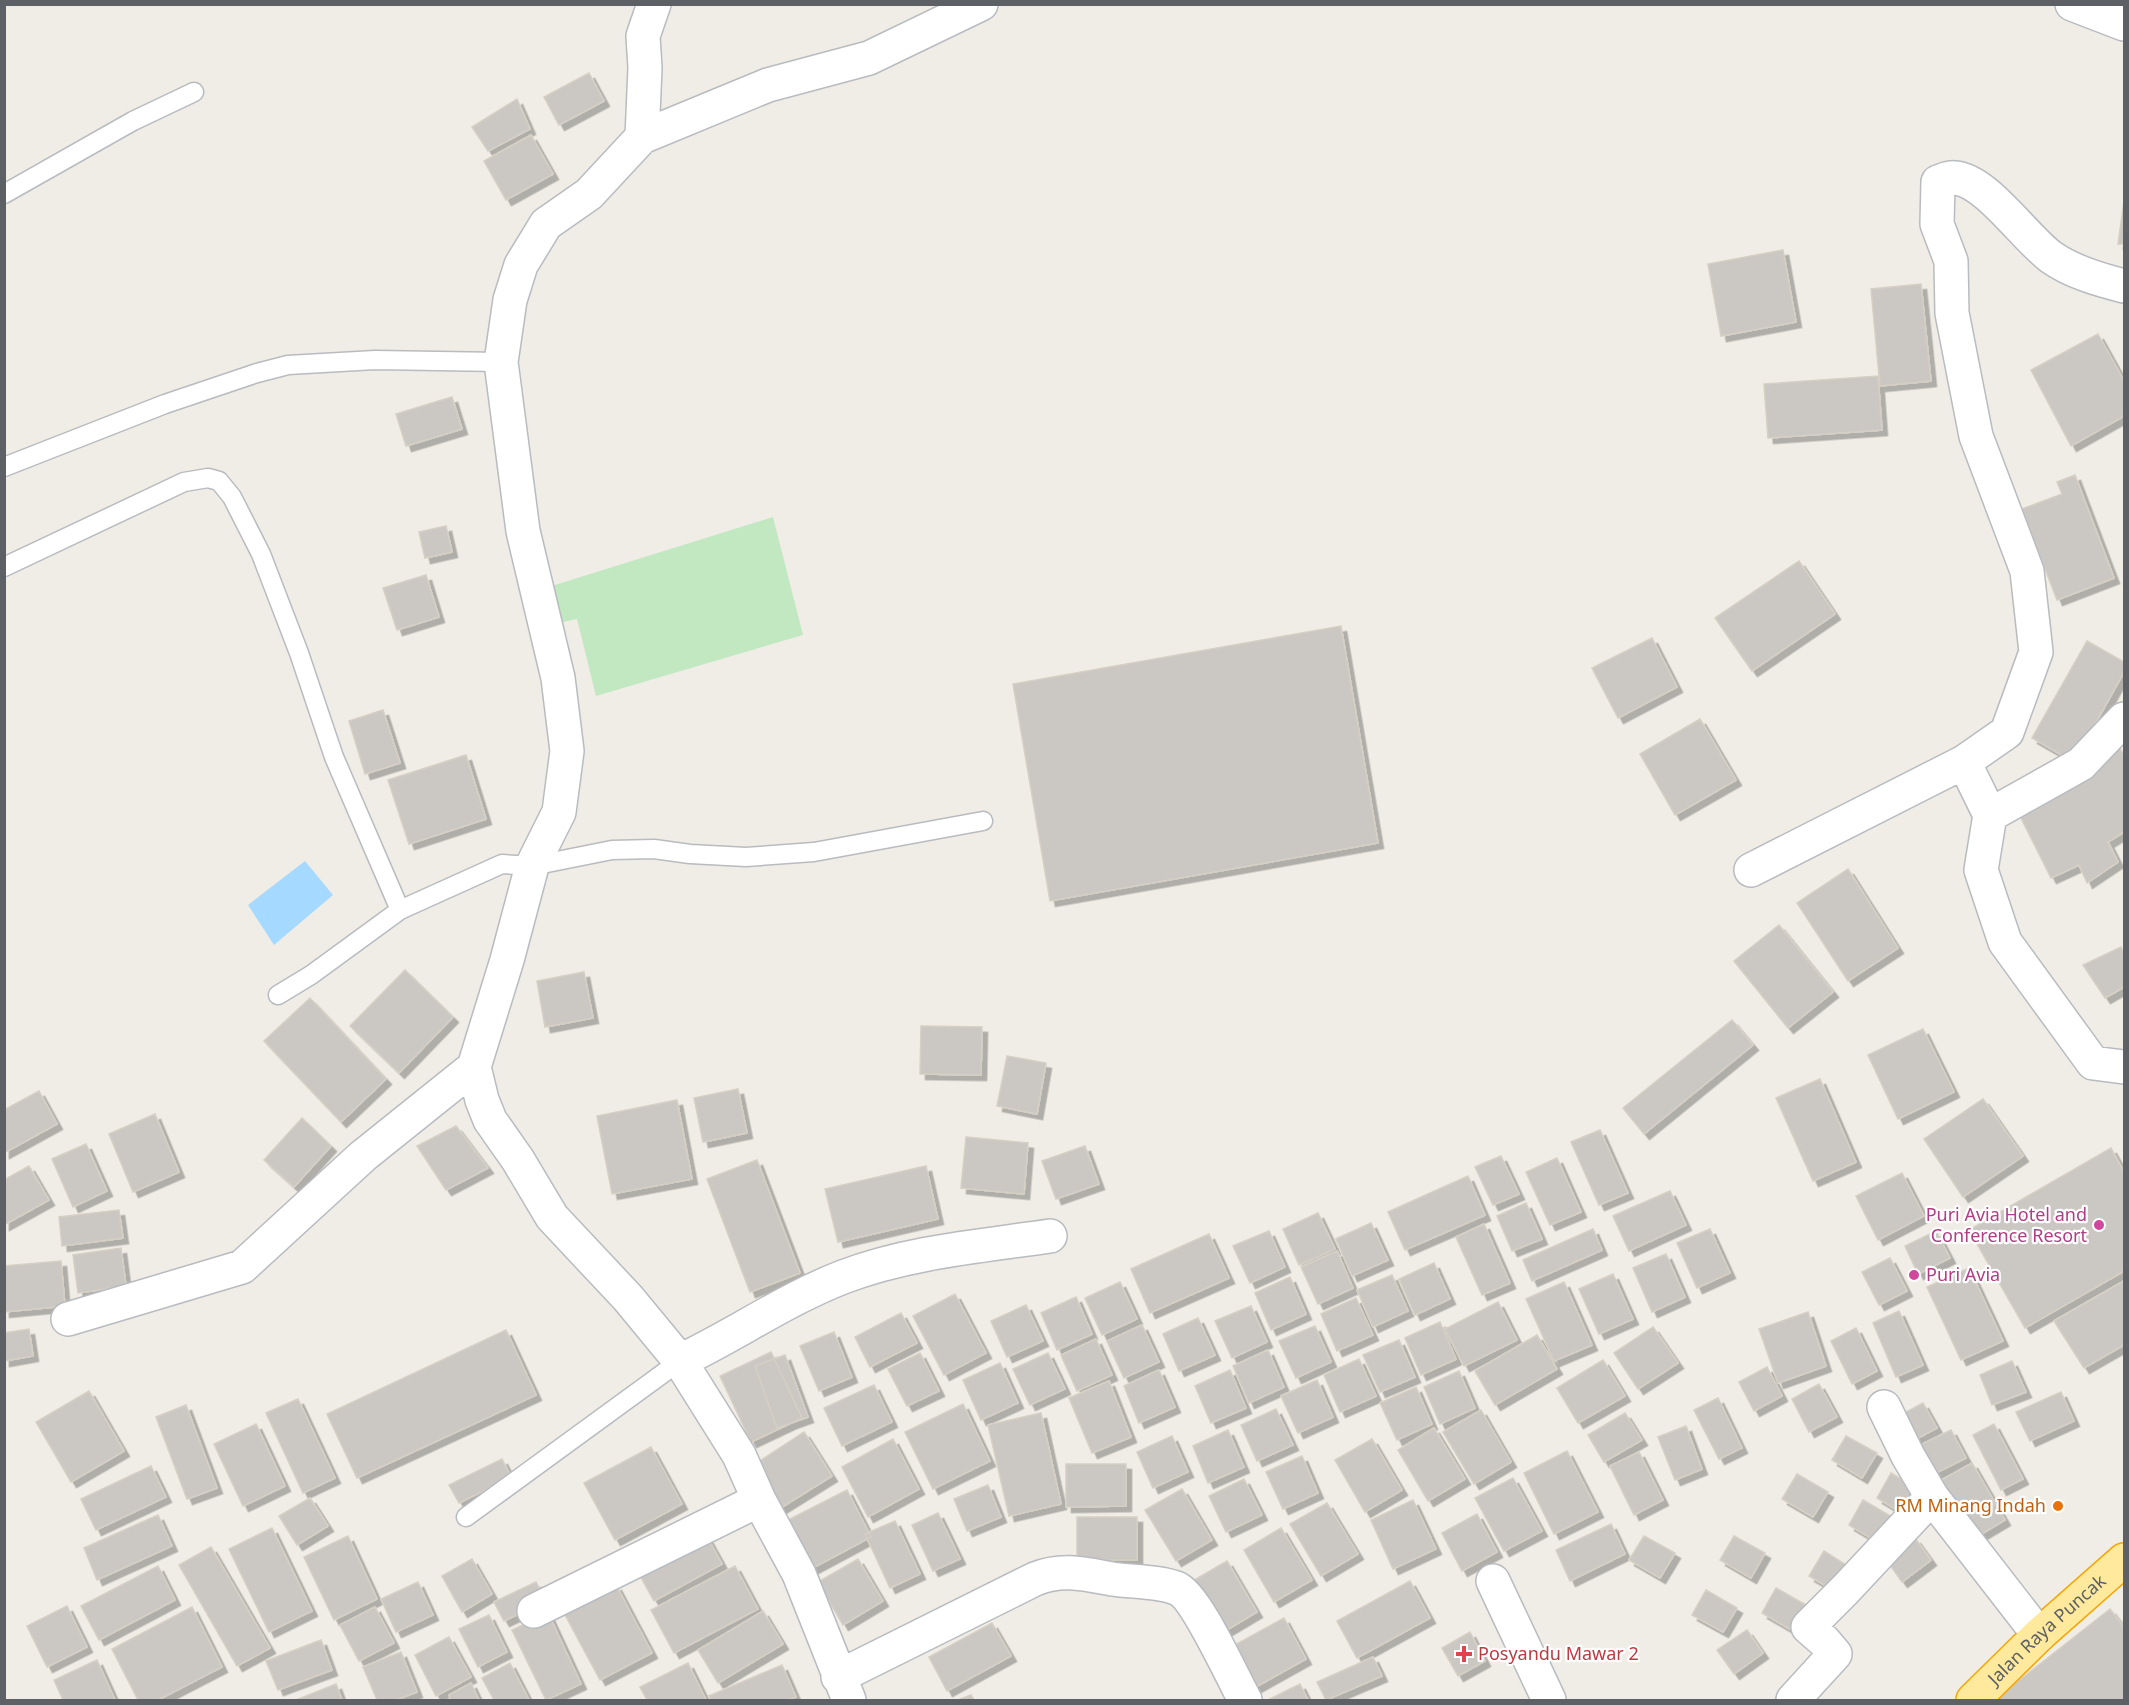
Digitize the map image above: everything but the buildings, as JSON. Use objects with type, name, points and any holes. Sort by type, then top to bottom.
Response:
[{"type":"highway","name":"Jalan Raya Puncak","points":[[1973,1701],[2039,1635],[2124,1560]]},
{"type":"street","points":[[642,137],[645,68],[643,36],[654,4]]},
{"type":"street","points":[[981,4],[869,58],[768,85],[642,137],[589,194],[546,224],[521,265],[510,300],[501,362],[524,531],[558,678],[567,751],[559,812],[532,866],[507,960],[474,1067],[482,1101],[490,1120],[518,1160],[552,1217],[628,1298],[680,1361],[739,1455],[759,1500],[798,1574],[843,1689],[1035,1579],[1050,1573],[1070,1571],[1178,1588],[1199,1614],[1245,1701]]},
{"type":"street","points":[[2072,4],[2124,24]]},
{"type":"street","points":[[1752,870],[1964,762],[2007,732],[2036,652],[2027,571],[1976,436],[1952,313],[1951,261],[1937,224],[1938,182],[1948,178],[1958,178],[1970,182],[1993,200],[2052,258],[2080,271],[2124,286]]},
{"type":"street","points":[[1990,815],[2081,764],[2124,719]]},
{"type":"street","points":[[1964,762],[1990,815],[1981,870],[2005,942],[2093,1063],[2124,1067]]},
{"type":"street","points":[[68,1319],[242,1267],[363,1156],[474,1067]]},
{"type":"street","points":[[680,1361],[717,1344],[798,1298],[859,1271],[938,1252],[1050,1236]]},
{"type":"street","points":[[1884,1407],[1908,1456],[1932,1497],[2039,1635]]},
{"type":"street","points":[[1793,1701],[1835,1654],[1808,1627],[1932,1497]]},
{"type":"street","points":[[534,1611],[759,1500]]},
{"type":"street","points":[[1492,1581],[1549,1701]]},
{"type":"lane","points":[[4,194],[134,121],[194,92]]},
{"type":"lane","points":[[4,467],[165,404],[288,365],[375,360],[501,362]]},
{"type":"lane","points":[[4,567],[184,482],[208,478],[219,481],[232,497],[261,554],[299,653],[334,757],[400,910]]},
{"type":"lane","points":[[278,995],[311,975],[400,910],[502,864],[532,866],[612,850],[654,849],[690,854],[746,857],[814,852],[983,821]]},
{"type":"lane","points":[[466,1517],[680,1361]]},
{"type":"green space","points":[[773,517],[803,635],[596,696],[577,619],[554,624],[542,589]]},
{"type":"water","points":[[305,861],[333,895],[274,945],[248,905]]},
{"type":"place","name":"Puri Avia Hotel and Conference Resort","points":[[2099,1225]]},
{"type":"place","name":"Puri Avia","points":[[1914,1275]]},
{"type":"place","name":"RM Minang Indah","points":[[2058,1506]]},
{"type":"place","name":"Posyandu Mawar 2","points":[[1464,1654]]}]
